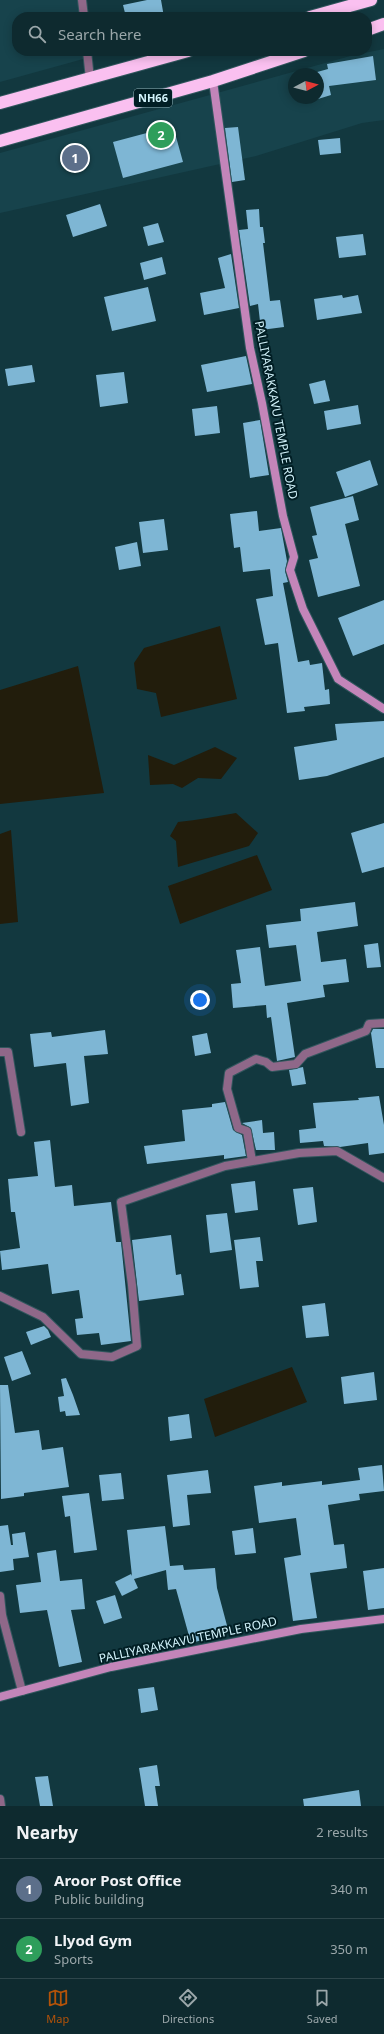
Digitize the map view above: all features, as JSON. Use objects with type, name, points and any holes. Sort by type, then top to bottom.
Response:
[{"type":"highway","points":[[328,12],[371,0]]},
{"type":"highway","points":[[372,28],[384,24]]},
{"type":"highway","points":[[0,103],[170,56]]},
{"type":"highway","name":"NH66","points":[[0,141],[213,81],[289,56]]},
{"type":"street","points":[[82,0],[83,12]]},
{"type":"street","points":[[88,56],[90,78]]},
{"type":"street","name":"PALLIYARAKKAVU TEMPLE ROAD","points":[[213,81],[250,348],[283,516],[294,557],[290,570],[303,609],[338,679],[384,709]]},
{"type":"street","points":[[252,1161],[246,1131],[238,1128],[227,1089],[229,1074],[256,1059],[266,1062],[272,1066],[296,1064],[304,1054],[366,1031],[369,1024],[384,1023]]},
{"type":"street","points":[[0,1052],[8,1052],[21,1132]]},
{"type":"street","points":[[0,1296],[43,1317],[81,1354],[112,1357],[137,1346],[132,1285],[121,1202],[225,1166],[299,1152],[337,1151],[384,1178]]},
{"type":"street","points":[[0,1596],[2,1615],[22,1691]]},
{"type":"street","name":"PALLIYARAKKAVU TEMPLE ROAD","points":[[0,1697],[112,1667],[286,1632],[384,1619]]},
{"type":"street","points":[[0,1799],[1,1806]]},
{"type":"shaded area","points":[[0,0],[85,0],[87,12],[12,12],[12,56],[94,56],[0,82]]},
{"type":"shaded area","points":[[384,49],[384,120],[362,123],[256,156],[0,213],[0,153],[288,73],[288,104],[324,104],[324,68],[307,68],[350,56],[372,56],[372,51]]},
{"type":"shaded area","points":[[220,626],[237,699],[161,717],[156,693],[137,689],[134,663],[144,648]]},
{"type":"shaded area","points":[[78,666],[104,793],[0,804],[0,690]]},
{"type":"shaded area","points":[[215,747],[237,758],[221,779],[198,778],[182,788],[173,784],[150,785],[148,755],[174,765]]},
{"type":"shaded area","points":[[236,813],[258,833],[249,846],[178,867],[176,841],[170,836],[178,822]]},
{"type":"shaded area","points":[[11,830],[18,922],[0,924],[0,834]]},
{"type":"shaded area","points":[[257,855],[272,890],[180,924],[168,886]]},
{"type":"shaded area","points":[[292,1367],[307,1402],[215,1437],[204,1399]]},
{"type":"building","points":[[147,0],[161,0],[163,12],[125,12],[123,5]]},
{"type":"building","points":[[373,56],[376,80],[329,86],[331,95],[324,97],[324,70],[328,69],[327,64]]},
{"type":"building","points":[[173,126],[183,162],[123,178],[113,142]]},
{"type":"building","points":[[238,127],[245,180],[232,182],[225,128]]},
{"type":"building","points":[[340,138],[341,153],[320,155],[318,140]]},
{"type":"building","points":[[100,204],[107,226],[73,237],[66,215]]},
{"type":"building","points":[[259,209],[260,227],[263,227],[265,243],[263,243],[270,301],[280,300],[284,327],[261,330],[258,304],[250,306],[239,230],[248,229],[246,210]]},
{"type":"building","points":[[158,223],[164,242],[148,246],[143,227]]},
{"type":"building","points":[[363,234],[366,255],[339,258],[336,237]]},
{"type":"building","points":[[231,254],[239,308],[204,315],[200,293],[225,288],[218,258]]},
{"type":"building","points":[[162,257],[166,274],[144,280],[140,263]]},
{"type":"building","points":[[148,287],[156,321],[112,331],[104,297]]},
{"type":"building","points":[[342,295],[343,298],[358,295],[362,313],[317,320],[314,299]]},
{"type":"building","points":[[246,356],[252,384],[207,392],[201,365]]},
{"type":"building","points":[[32,365],[35,382],[8,386],[5,369]]},
{"type":"building","points":[[124,372],[128,403],[100,407],[96,375]]},
{"type":"building","points":[[325,380],[330,401],[314,404],[309,384]]},
{"type":"building","points":[[358,405],[361,424],[327,430],[324,411]]},
{"type":"building","points":[[217,406],[220,433],[195,436],[192,409]]},
{"type":"building","points":[[260,420],[269,475],[250,478],[243,423]]},
{"type":"building","points":[[370,460],[378,485],[345,497],[336,472]]},
{"type":"building","points":[[353,496],[359,520],[345,524],[360,586],[318,597],[309,560],[318,558],[312,536],[317,535],[310,507]]},
{"type":"building","points":[[257,511],[259,531],[281,528],[287,561],[285,571],[288,582],[283,583],[298,662],[309,660],[310,665],[322,663],[325,690],[329,689],[330,704],[304,707],[305,711],[287,713],[278,643],[265,645],[256,599],[273,596],[270,569],[243,572],[240,547],[234,548],[230,514]]},
{"type":"building","points":[[164,519],[168,550],[143,553],[139,522]]},
{"type":"building","points":[[137,542],[141,566],[119,570],[115,547]]},
{"type":"building","points":[[384,600],[384,644],[353,656],[338,618]]},
{"type":"building","points":[[384,721],[384,757],[327,776],[299,780],[294,747],[337,740],[335,724]]},
{"type":"building","points":[[384,823],[384,867],[362,873],[351,833]]},
{"type":"building","points":[[355,902],[358,926],[317,932],[321,962],[346,959],[349,982],[323,985],[325,997],[287,1003],[295,1057],[277,1061],[271,1017],[267,1018],[266,1005],[233,1008],[231,984],[241,983],[236,950],[260,947],[265,986],[301,981],[296,945],[269,948],[266,925],[301,921],[300,909]]},
{"type":"building","points":[[378,943],[381,967],[367,968],[364,945]]},
{"type":"building","points":[[373,1029],[384,1029],[384,1068],[376,1068],[371,1033]]},
{"type":"building","points":[[105,1030],[108,1054],[84,1056],[89,1103],[71,1106],[66,1063],[34,1067],[30,1034],[51,1032],[52,1037]]},
{"type":"building","points":[[207,1033],[211,1053],[195,1056],[192,1036]]},
{"type":"building","points":[[303,1067],[306,1084],[292,1086],[289,1070]]},
{"type":"building","points":[[379,1096],[384,1125],[384,1153],[369,1155],[368,1143],[340,1147],[324,1146],[323,1141],[300,1143],[299,1130],[316,1128],[313,1103],[359,1100],[358,1098]]},
{"type":"building","points":[[225,1102],[233,1130],[242,1135],[246,1156],[224,1159],[224,1155],[147,1164],[144,1146],[185,1141],[182,1110],[212,1107],[212,1104]]},
{"type":"building","points":[[262,1120],[263,1133],[274,1132],[275,1150],[256,1150],[251,1128],[242,1123]]},
{"type":"building","points":[[50,1140],[55,1187],[72,1185],[74,1206],[111,1202],[116,1242],[121,1242],[131,1341],[101,1345],[99,1333],[77,1335],[75,1319],[83,1318],[79,1290],[52,1294],[48,1264],[2,1270],[0,1251],[20,1248],[15,1212],[11,1212],[8,1179],[38,1176],[34,1142]]},
{"type":"building","points":[[255,1181],[258,1210],[235,1213],[231,1184]]},
{"type":"building","points":[[313,1187],[317,1222],[298,1225],[293,1189]]},
{"type":"building","points":[[227,1213],[232,1250],[210,1253],[206,1215]]},
{"type":"building","points":[[171,1235],[176,1275],[181,1274],[184,1295],[139,1301],[132,1240]]},
{"type":"building","points":[[260,1237],[263,1261],[256,1261],[259,1287],[240,1289],[234,1240]]},
{"type":"building","points":[[325,1303],[329,1336],[306,1338],[302,1306]]},
{"type":"building","points":[[44,1326],[48,1330],[51,1337],[31,1345],[26,1332]]},
{"type":"building","points":[[22,1351],[31,1374],[12,1381],[4,1357]]},
{"type":"building","points":[[374,1372],[377,1400],[344,1404],[341,1377]]},
{"type":"building","points":[[66,1378],[80,1415],[66,1416],[65,1411],[60,1412],[58,1397],[64,1396],[61,1379]]},
{"type":"building","points":[[0,1385],[8,1385],[15,1433],[39,1430],[42,1450],[63,1447],[69,1487],[24,1493],[24,1496],[1,1499]]},
{"type":"building","points":[[189,1414],[192,1438],[170,1441],[168,1417]]},
{"type":"building","points":[[382,1465],[384,1491],[359,1494],[360,1500],[328,1505],[334,1545],[344,1544],[347,1568],[310,1573],[317,1618],[293,1621],[284,1558],[301,1555],[296,1518],[259,1523],[254,1486],[282,1482],[282,1486],[322,1481],[322,1485],[360,1480],[358,1468]]},
{"type":"building","points":[[208,1470],[211,1493],[187,1495],[190,1525],[173,1527],[167,1475]]},
{"type":"building","points":[[121,1473],[124,1499],[102,1501],[99,1475]]},
{"type":"building","points":[[89,1493],[97,1550],[74,1553],[70,1516],[65,1517],[62,1496]]},
{"type":"building","points":[[8,1525],[11,1545],[13,1545],[12,1534],[25,1532],[29,1557],[13,1559],[14,1570],[0,1572],[0,1526]]},
{"type":"building","points":[[165,1526],[170,1566],[183,1565],[184,1570],[215,1568],[217,1588],[229,1633],[191,1643],[176,1589],[168,1590],[166,1570],[134,1579],[138,1588],[122,1596],[115,1582],[131,1574],[132,1576],[127,1530]]},
{"type":"building","points":[[253,1528],[256,1553],[235,1555],[232,1531]]},
{"type":"building","points":[[56,1550],[60,1581],[82,1579],[85,1609],[71,1610],[82,1662],[59,1667],[47,1610],[20,1613],[16,1585],[41,1582],[37,1553]]},
{"type":"building","points":[[384,1568],[384,1608],[368,1610],[363,1571]]},
{"type":"building","points":[[115,1595],[122,1618],[104,1624],[96,1601]]},
{"type":"building","points":[[154,1687],[158,1710],[141,1713],[138,1689]]},
{"type":"building","points":[[157,1765],[160,1786],[155,1786],[158,1806],[145,1806],[139,1768]]},
{"type":"building","points":[[48,1776],[53,1806],[40,1806],[35,1777]]},
{"type":"building","points":[[359,1790],[361,1806],[304,1806],[303,1799]]},
{"type":"place","name":"Llyod Gym","points":[[161,135]]},
{"type":"place","name":"Aroor Post Office","points":[[75,158]]}]
